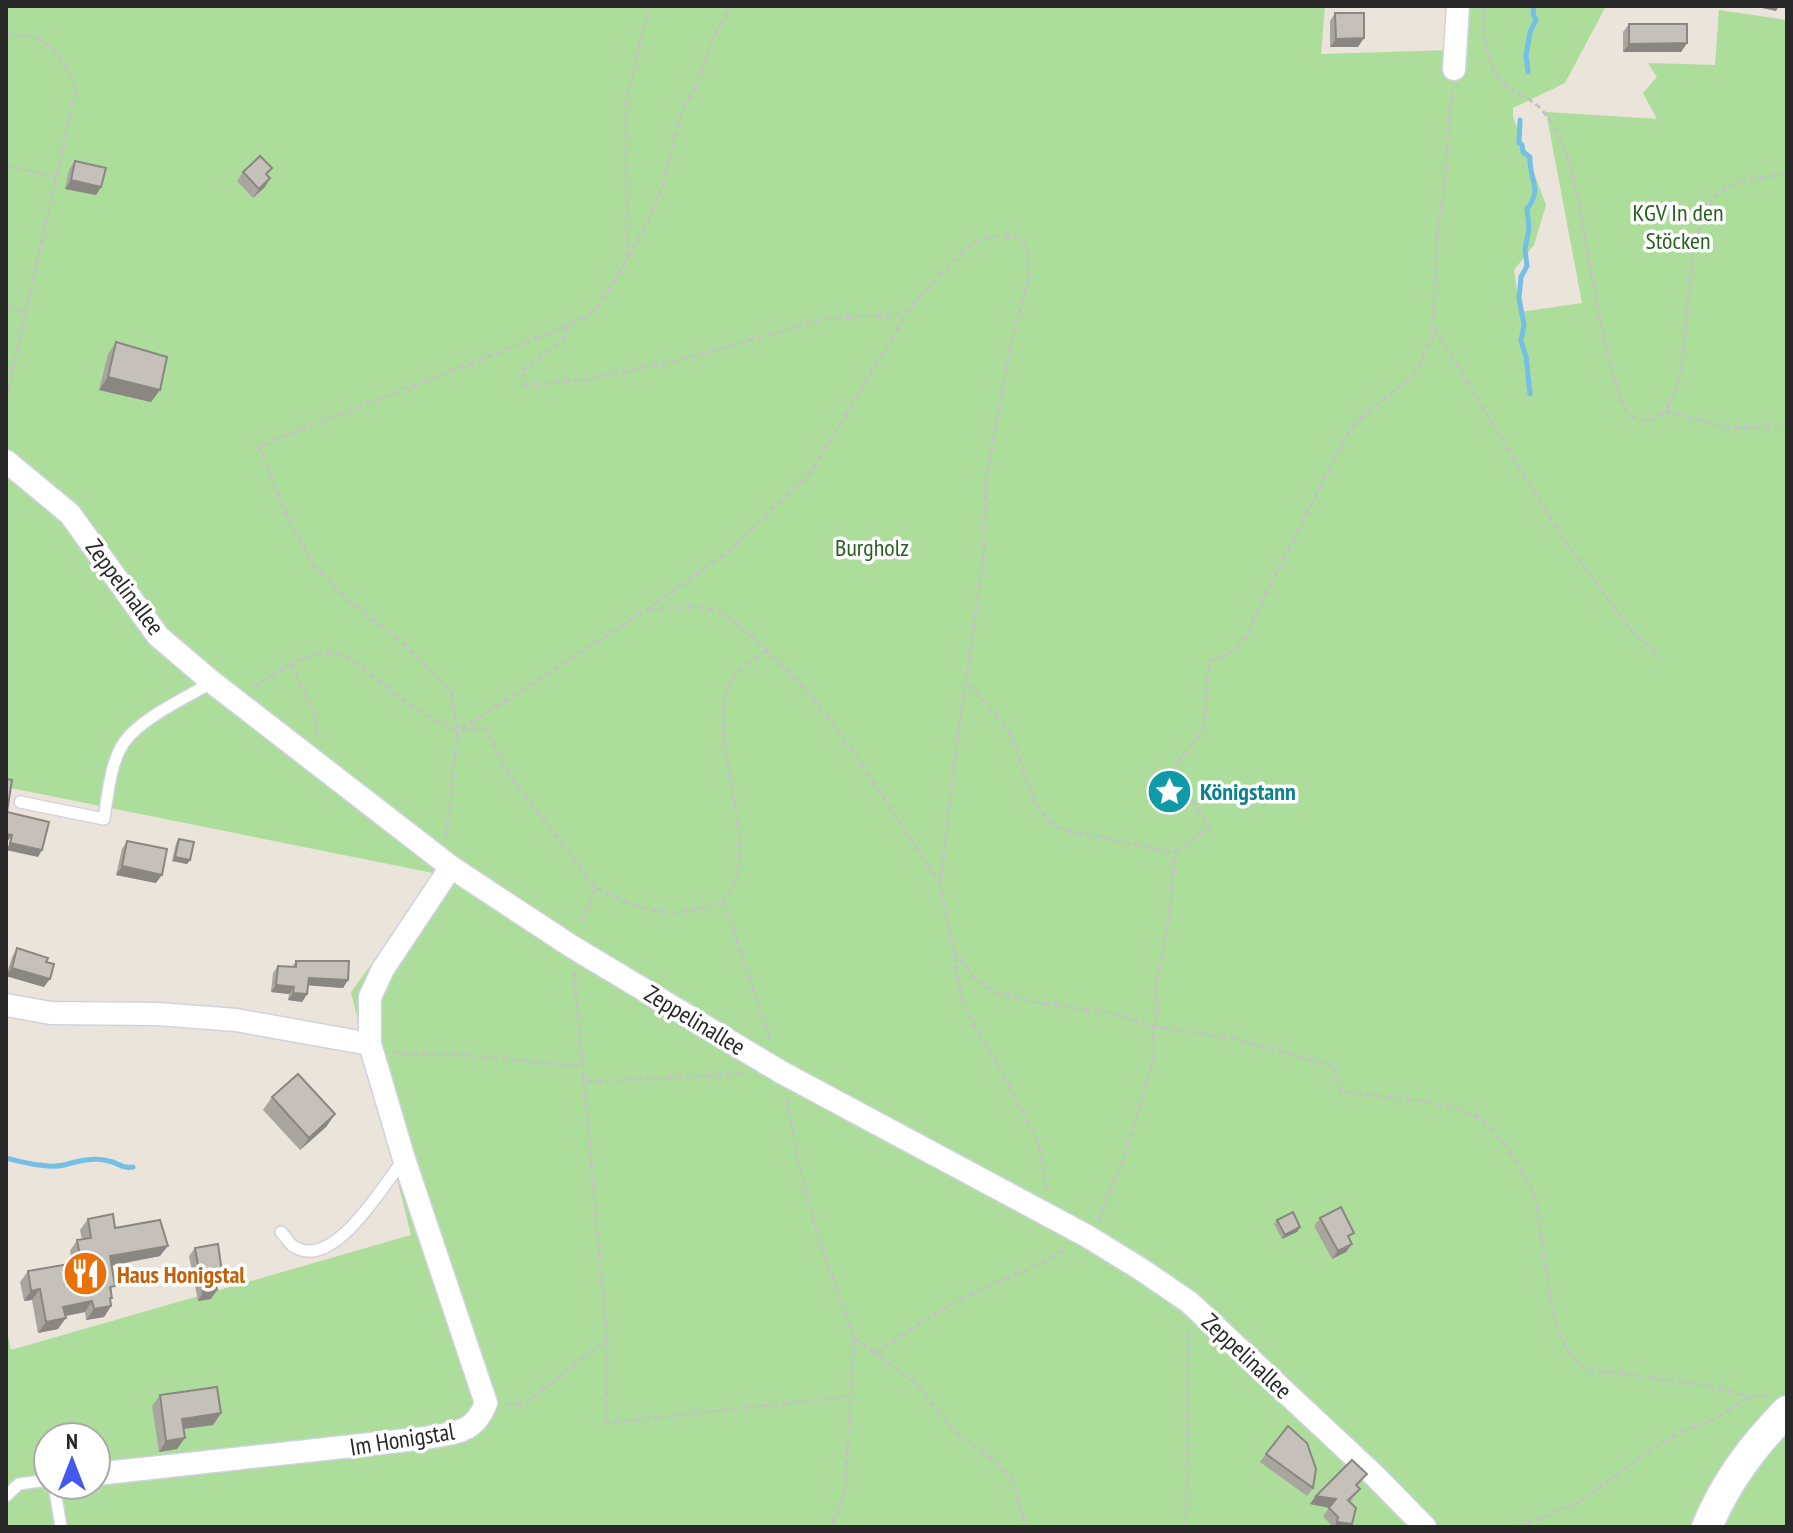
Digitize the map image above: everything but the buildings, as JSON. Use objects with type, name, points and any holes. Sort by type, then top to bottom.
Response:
[{"type":"street","points":[[1454,69],[1458,6]]},
{"type":"street","name":"Zeppelinallee","points":[[9,467],[70,514],[158,636],[241,705],[451,867],[571,946],[781,1072],[1087,1236],[1189,1302],[1374,1475],[1425,1527]]},
{"type":"street","points":[[451,867],[383,969],[370,997],[370,1044],[404,1159],[486,1403]]},
{"type":"street","points":[[6,1005],[51,1013],[158,1014],[236,1020],[370,1044]]},
{"type":"street","name":"Im Honigstal","points":[[112,1472],[426,1438],[463,1431],[474,1424],[486,1403]]},
{"type":"street","points":[[1707,1527],[1719,1499],[1781,1403]]},
{"type":"lane","points":[[20,802],[104,819],[110,778],[124,742],[141,726],[212,682]]},
{"type":"lane","points":[[281,1232],[294,1247],[312,1252],[337,1242],[356,1223],[404,1159]]},
{"type":"lane","points":[[6,1496],[19,1484],[32,1482]]},
{"type":"lane","points":[[57,1501],[61,1527]]},
{"type":"path","points":[[627,257],[626,103],[649,6]]},
{"type":"path","points":[[451,867],[446,830],[458,731],[451,691],[404,644],[349,600],[313,565],[288,519],[259,446],[567,326],[593,312],[647,224],[663,185],[680,116],[696,86],[713,38],[731,6]]},
{"type":"path","points":[[1483,6],[1483,34],[1498,77],[1510,89],[1540,107],[1570,164],[1609,356],[1625,407],[1631,416],[1640,421],[1654,419],[1666,411],[1680,372],[1694,253],[1702,216],[1712,199],[1724,188],[1739,182],[1787,174]]},
{"type":"path","points":[[6,34],[38,39],[56,52],[70,71],[76,89],[6,400]]},
{"type":"path","points":[[875,1354],[906,1331],[974,1293],[1046,1262],[1096,1227],[1144,1095],[1153,1061],[1153,1026],[1158,1013],[1156,985],[1169,917],[1175,853],[1210,826],[1173,775],[1174,765],[1203,731],[1207,671],[1211,661],[1234,652],[1249,636],[1255,615],[1345,438],[1358,420],[1415,374],[1434,328],[1434,273],[1454,69]]},
{"type":"path","points":[[6,165],[56,177]]},
{"type":"path","points":[[458,731],[648,609],[730,550],[811,472],[904,314],[963,251],[979,239],[1007,235],[1021,240],[1028,248],[1029,277],[1010,347],[986,479],[984,554],[940,885],[962,999],[1038,1142],[1050,1216]]},
{"type":"path","points":[[6,306],[25,313]]},
{"type":"path","points":[[567,326],[562,342],[521,371],[525,385],[590,379],[677,361],[822,319],[904,314]]},
{"type":"path","points":[[1434,328],[1564,540],[1631,630],[1661,657]]},
{"type":"path","points":[[1666,411],[1730,428],[1787,426]]},
{"type":"path","points":[[648,609],[700,608],[720,612],[767,650],[798,682],[843,740],[940,885]]},
{"type":"path","points":[[241,705],[257,684],[291,664],[312,655],[345,655],[410,705],[458,731],[485,728],[509,774],[596,888],[646,910],[674,914],[723,900],[735,879],[741,843],[726,758],[723,722],[727,688],[737,672],[767,650]]},
{"type":"path","points":[[291,664],[315,715],[317,750],[310,759]]},
{"type":"path","points":[[967,684],[1009,733],[1033,796],[1047,821],[1060,829],[1175,853]]},
{"type":"path","points":[[596,888],[571,946],[585,1067],[607,1338],[606,1423],[852,1396]]},
{"type":"path","points":[[723,900],[781,1072],[799,1167],[818,1237],[854,1338],[845,1493],[831,1527]]},
{"type":"path","points":[[954,952],[976,980],[998,993],[1110,1013],[1153,1026],[1240,1040],[1334,1066],[1341,1092],[1456,1107],[1484,1122],[1511,1156],[1533,1193],[1550,1301],[1562,1337],[1579,1366],[1591,1373],[1605,1371],[1710,1386],[1781,1403]]},
{"type":"path","points":[[370,1044],[400,1054],[465,1055],[585,1067]]},
{"type":"path","points":[[586,1082],[781,1072]]},
{"type":"path","points":[[1186,1527],[1189,1302]]},
{"type":"path","points":[[486,1403],[526,1403],[607,1338]]},
{"type":"path","points":[[854,1338],[916,1383],[957,1434],[990,1457],[1011,1477],[1026,1527]]},
{"type":"path","points":[[1517,1527],[1578,1503],[1659,1444],[1717,1418],[1749,1397]]},
{"type":"green space","name":"Burgholz","points":[[6,6],[1325,6],[1321,54],[1452,50],[1453,6],[1606,6],[1565,83],[1513,108],[1513,117],[1546,205],[1534,245],[1514,270],[1520,312],[1582,303],[1546,112],[1657,119],[1643,93],[1657,77],[1648,63],[1715,65],[1719,10],[1787,20],[1787,1527],[6,1527],[6,1327],[11,1350],[411,1235],[351,992],[438,874],[6,787]]},
{"type":"waterway","points":[[1528,72],[1526,56],[1530,32],[1536,20],[1534,6]]},
{"type":"waterway","points":[[1520,120],[1519,143],[1523,152],[1530,157],[1535,190],[1527,209],[1527,266],[1521,277],[1519,298],[1524,325],[1521,341],[1526,356],[1530,394]]},
{"type":"waterway","points":[[6,1158],[50,1166],[98,1159],[133,1167]]},
{"type":"place","name":"Königstann","points":[[1169,791]]},
{"type":"place","name":"Haus Honigstal","points":[[86,1274]]},
{"type":"park label","name":"KGV In den Stöcken","points":[[1678,226]]}]
